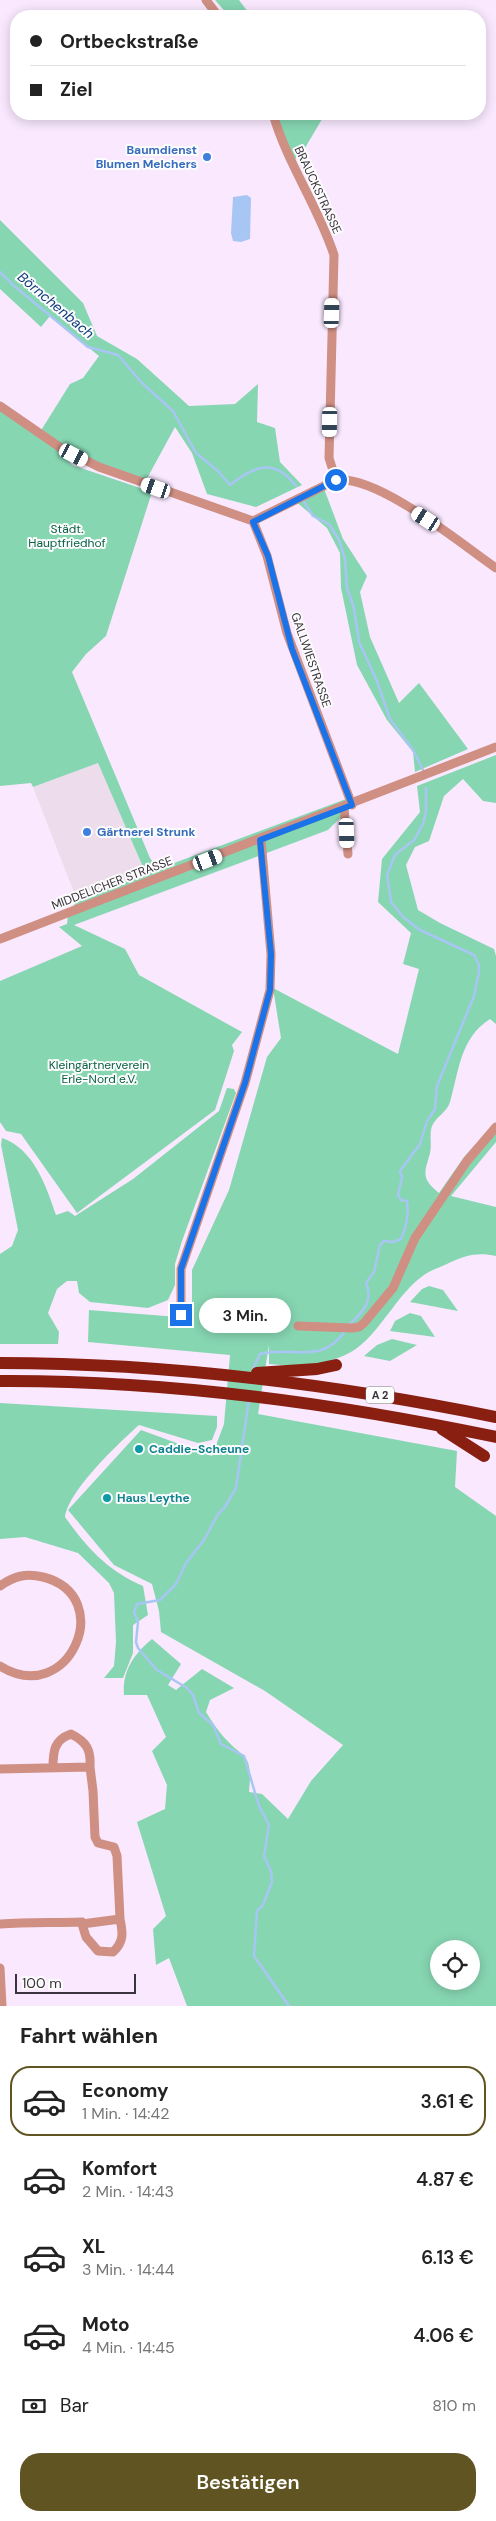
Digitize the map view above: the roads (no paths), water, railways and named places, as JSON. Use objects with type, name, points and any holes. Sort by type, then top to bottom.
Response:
[{"type":"highway","points":[[0,1363],[124,1367],[264,1376],[318,1369],[336,1364]]},
{"type":"highway","name":"A 2","points":[[264,1376],[496,1417]]},
{"type":"highway","name":"A 2","points":[[0,1381],[123,1386],[262,1398],[353,1410],[496,1437]]},
{"type":"highway","points":[[434,1424],[484,1456]]},
{"type":"street","name":"BRAUCKSTRASSE","points":[[275,120],[286,152],[325,227],[334,255],[329,458],[336,480]]},
{"type":"street","points":[[0,406],[61,448],[99,467],[253,522],[336,480],[349,478],[397,500],[496,568]]},
{"type":"street","name":"GALLWIESTRASSE","points":[[253,522],[268,556],[289,641],[348,806]]},
{"type":"street","name":"MIDDELICHER STRASSE","points":[[0,939],[348,806],[496,747]]},
{"type":"street","points":[[348,806],[348,854]]},
{"type":"street","points":[[347,820],[358,822]]},
{"type":"street","points":[[181,1315],[181,1269],[245,1083],[270,990],[271,954],[260,840]]},
{"type":"street","points":[[298,1326],[352,1328],[359,1327],[364,1322],[393,1288],[414,1238],[467,1161],[496,1127]]},
{"type":"street","points":[[0,1586],[20,1575],[32,1574],[61,1584],[74,1600],[80,1612],[81,1624],[75,1648],[69,1657],[55,1669],[46,1673],[26,1675],[15,1673],[0,1666]]},
{"type":"street","points":[[53,1768],[53,1749],[61,1738],[71,1734],[83,1740],[90,1753],[93,1829],[98,1843],[114,1848],[117,1856],[120,1919],[123,1936],[119,1946],[112,1952],[98,1951],[86,1937],[82,1924]]},
{"type":"street","points":[[0,1769],[90,1767]]},
{"type":"street","points":[[0,1924],[38,1921],[50,1923],[82,1922],[82,1924],[120,1919]]},
{"type":"street","points":[[0,1968],[2,2006]]},
{"type":"water","points":[[247,195],[251,198],[250,239],[241,242],[233,241],[231,233],[233,197]]},
{"type":"waterway","name":"Börnchenbach","points":[[0,272],[88,347],[118,355],[142,383],[173,411],[196,453],[218,471],[230,485],[256,469],[272,468],[280,471],[296,486]]},
{"type":"waterway","points":[[303,500],[313,516],[329,524],[339,540],[345,559],[347,588],[354,608],[359,642],[377,681],[390,719],[413,750],[423,770]]},
{"type":"waterway","points":[[350,1324],[366,1306],[368,1301],[369,1296],[366,1283],[374,1272],[380,1245],[384,1241],[393,1242],[401,1239],[403,1235],[407,1221],[408,1206],[407,1201],[401,1200],[398,1195],[402,1177],[400,1171],[420,1144],[427,1121],[435,1109],[437,1086],[474,996],[479,972],[479,965],[474,955],[420,930],[403,917],[391,902],[387,875],[395,855],[414,840],[423,824],[426,811],[426,788]]},
{"type":"waterway","points":[[253,1369],[260,1354],[317,1351],[336,1342],[345,1331]]},
{"type":"waterway","points":[[249,1399],[236,1488],[225,1507],[218,1514],[204,1540],[186,1563],[176,1584],[160,1600],[137,1604],[134,1612],[138,1622],[136,1642],[138,1648],[157,1670],[187,1688],[193,1695],[199,1713],[213,1725],[221,1744],[244,1756],[259,1806],[269,1825],[264,1856],[271,1871],[272,1882],[263,1905],[257,1911],[254,1956],[289,2006]]},
{"type":"place","name":"Baumdienst Blumen Melchers","points":[[207,157]]},
{"type":"place","name":"Gärtnerei Strunk","points":[[87,832]]},
{"type":"place","name":"Caddie-Scheune","points":[[139,1449]]},
{"type":"place","name":"Haus Leythe","points":[[107,1498]]},
{"type":"park label","name":"Städt. Hauptfriedhof","points":[[67,536]]},
{"type":"park label","name":"Kleingärtnerverein Erle-Nord e.V.","points":[[99,1072]]}]
